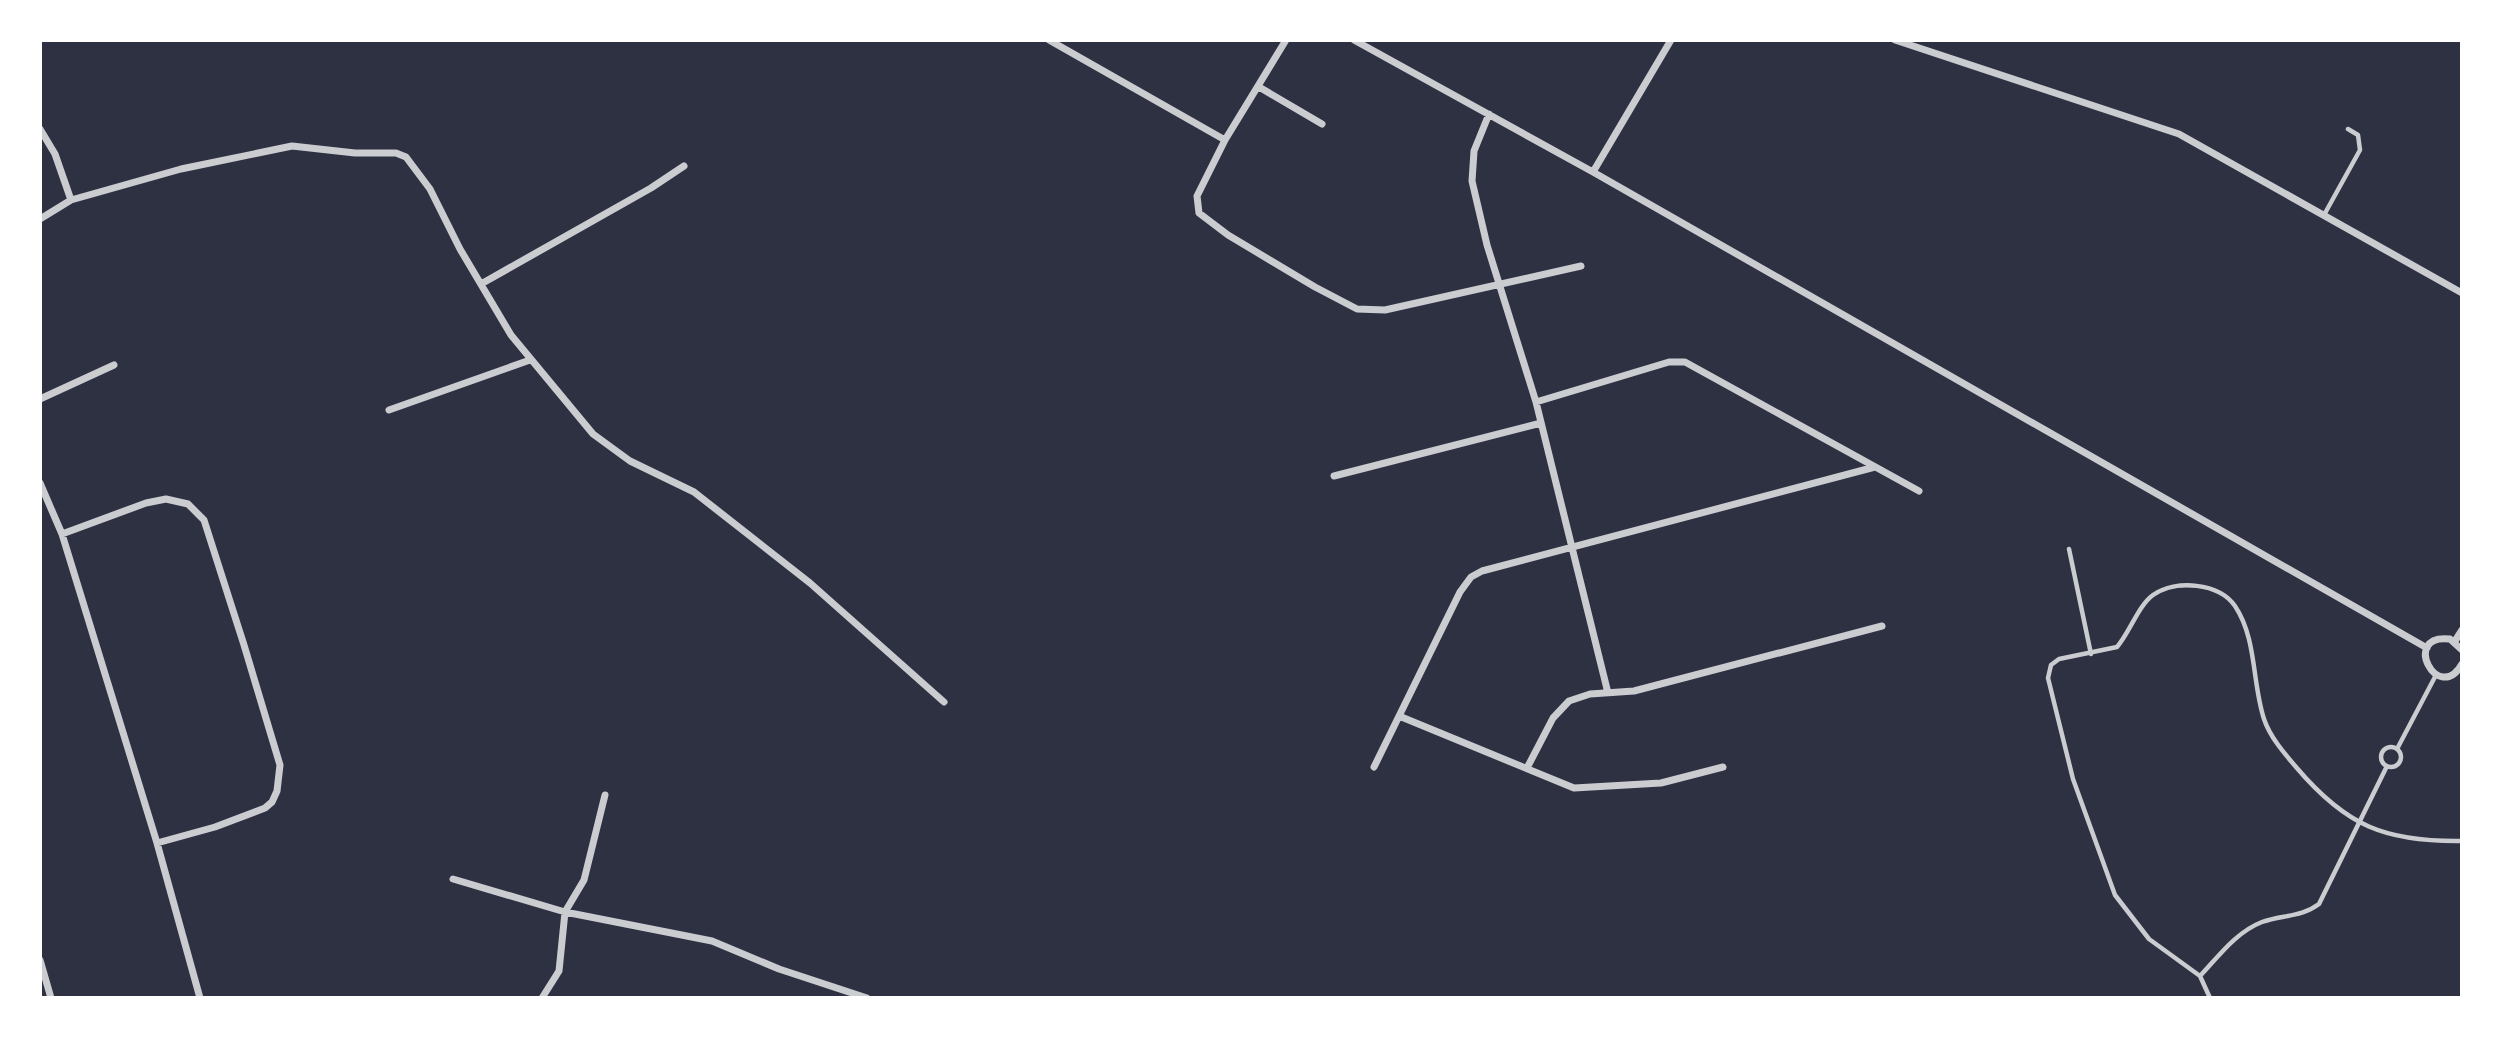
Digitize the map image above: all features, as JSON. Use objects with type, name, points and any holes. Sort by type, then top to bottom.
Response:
[{"type":"street","points":[[1049,40],[1225,140]]},
{"type":"street","points":[[1286,40],[1225,140],[1197,196],[1199,213],[1227,235],[1315,287],[1357,309],[1371,312],[1581,266]]},
{"type":"street","points":[[1354,40],[1593,172],[2427,648]]},
{"type":"street","points":[[1593,172],[1671,40]]},
{"type":"street","points":[[1895,40],[2179,134],[2462,293]]},
{"type":"street","points":[[1259,86],[1322,124]]},
{"type":"street","points":[[1489,114],[1474,151],[1472,181],[1536,402],[1608,693]]},
{"type":"street","points":[[40,129],[55,154],[71,200]]},
{"type":"street","points":[[40,219],[71,200],[181,169],[292,146],[355,153],[396,153],[406,157],[418,169],[511,335],[593,434],[610,449],[694,492],[810,583],[944,702]]},
{"type":"street","points":[[481,284],[651,188],[684,166]]},
{"type":"street","points":[[389,410],[530,360]]},
{"type":"street","points":[[1536,402],[1669,362],[1685,362],[1782,413],[1919,491]]},
{"type":"street","points":[[40,399],[114,365]]},
{"type":"street","points":[[1334,476],[1541,423]]},
{"type":"street","points":[[1374,766],[1460,592],[1471,576],[1570,547],[1875,467]]},
{"type":"street","points":[[40,483],[62,534],[157,843],[200,998]]},
{"type":"street","points":[[62,534],[146,503],[166,499],[188,504],[204,520],[244,645],[280,765],[277,791],[272,802],[265,808],[215,827],[157,843]]},
{"type":"street","points":[[1527,768],[1562,706],[1579,697],[1634,691],[1882,626]]},
{"type":"street","points":[[2455,641],[2462,630]]},
{"type":"street","points":[[2462,650],[2455,641],[2438,639],[2427,648],[2426,665],[2435,674],[2449,676],[2462,664]]},
{"type":"street","points":[[1399,716],[1574,788],[1661,783],[1723,767]]},
{"type":"street","points":[[547,996],[559,971],[565,912],[583,880],[604,795]]},
{"type":"street","points":[[453,879],[565,912],[712,941],[779,969],[867,998]]},
{"type":"street","points":[[40,960],[51,998]]},
{"type":"lane","points":[[2323,215],[2360,150],[2358,135],[2348,128]]},
{"type":"lane","points":[[2069,549],[2091,653]]},
{"type":"lane","points":[[2210,998],[2200,976],[2149,939],[2115,895],[2073,779],[2049,671],[2059,659],[2117,647],[2144,605],[2161,591],[2189,585],[2211,589],[2227,596],[2241,618],[2252,656],[2264,718],[2271,733],[2327,802],[2359,825],[2406,839],[2462,841]]},
{"type":"lane","points":[[2397,749],[2435,674]]},
{"type":"lane","points":[[2391,747],[2397,749],[2400,754],[2399,763],[2387,766],[2381,758],[2383,751],[2391,747]]},
{"type":"lane","points":[[2200,976],[2230,944],[2251,928],[2311,910],[2319,904],[2387,766]]}]
